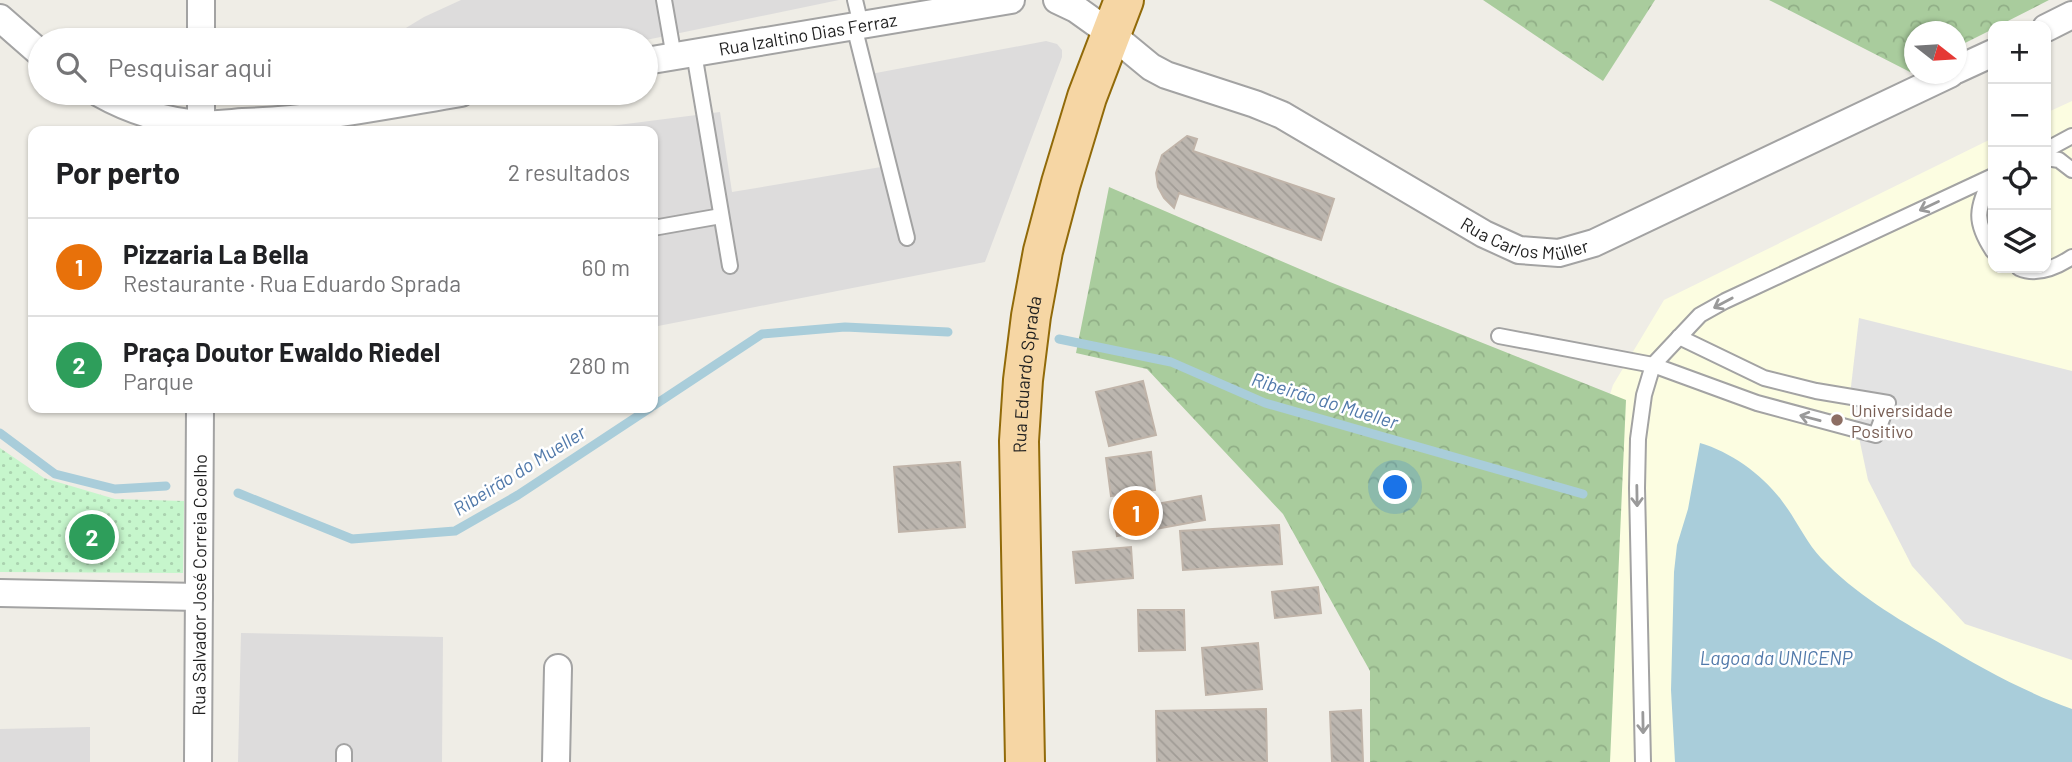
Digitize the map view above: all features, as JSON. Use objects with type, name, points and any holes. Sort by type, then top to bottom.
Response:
[{"type":"main road","name":"Rua Eduardo Sprada","points":[[1025,762],[1019,441],[1023,380],[1043,251],[1087,97],[1118,17]]},
{"type":"street","points":[[201,0],[201,28]]},
{"type":"street","name":"Rua Izaltino Dias Ferraz","points":[[658,59],[857,17],[1011,0]]},
{"type":"street","points":[[1057,0],[1076,9],[1118,17]]},
{"type":"street","points":[[2051,26],[2072,15]]},
{"type":"street","name":"Rua Carlos Müller","points":[[1118,17],[1151,67],[1166,75],[1282,115],[1484,234],[1519,250],[1559,253],[1594,243],[1929,84]]},
{"type":"street","points":[[0,18],[28,42]]},
{"type":"street","points":[[1967,65],[1988,55]]},
{"type":"street","points":[[123,105],[152,116],[193,126]]},
{"type":"street","points":[[201,105],[201,126]]},
{"type":"street","points":[[222,126],[327,115],[376,105]]},
{"type":"street","name":"Rua Salvador José Correia Coelho","points":[[198,762],[200,413]]},
{"type":"street","points":[[0,593],[199,597]]},
{"type":"street","points":[[556,762],[558,668]]},
{"type":"lane","points":[[664,0],[684,55],[730,266]]},
{"type":"lane","points":[[857,17],[908,238]]},
{"type":"lane","points":[[2051,147],[2072,136]]},
{"type":"lane","points":[[2051,159],[2059,160],[2072,170]]},
{"type":"lane","points":[[1643,762],[1638,439],[1644,395],[1653,365],[1700,315],[1725,301],[1988,179]]},
{"type":"lane","points":[[1988,185],[1978,205],[1982,234],[1988,243]]},
{"type":"lane","points":[[658,227],[721,216]]},
{"type":"lane","points":[[2051,268],[2072,257]]},
{"type":"lane","points":[[1499,336],[1653,365],[1757,402],[1876,435],[1888,403],[1816,391],[1764,378],[1679,337]]},
{"type":"shaded area","points":[[461,0],[839,0],[658,38],[658,28],[406,28]]},
{"type":"shaded area","points":[[1046,41],[1057,44],[1062,50],[1062,57],[985,262],[658,326],[658,126],[610,126],[720,112],[732,192],[881,167],[860,76]]},
{"type":"shaded area","name":"Universidade Positivo","points":[[2072,101],[2072,762],[1579,762],[1590,456],[1613,385],[1664,300],[1988,140],[1988,273],[2051,273],[2051,111]]},
{"type":"shaded area","points":[[1859,318],[2072,371],[2072,660],[1965,624],[1912,566],[1868,480],[1850,395]]},
{"type":"shaded area","points":[[241,633],[443,637],[442,762],[238,762]]},
{"type":"shaded area","points":[[90,727],[90,762],[0,762],[0,729]]},
{"type":"green space","points":[[1483,0],[1655,0],[1603,81]]},
{"type":"green space","points":[[1769,0],[2049,0],[2008,21],[1988,21],[1988,32],[1967,42],[1967,21],[1904,21],[1904,69]]},
{"type":"green space","points":[[1109,187],[1330,282],[1626,400],[1610,762],[1370,762],[1370,671],[1283,514],[1147,369],[1076,353]]},
{"type":"green space","points":[[0,448],[44,478],[115,499],[184,501],[183,573],[0,572]]},
{"type":"water","name":"Lagoa da UNICENP","points":[[1700,443],[1735,458],[1766,482],[1821,558],[1862,594],[1907,624],[1987,670],[2072,709],[2072,762],[1675,762],[1671,690],[1674,572],[1677,545],[1688,509]]},
{"type":"building","points":[[1187,136],[1197,139],[1193,151],[1334,199],[1321,240],[1179,193],[1174,208],[1158,187],[1156,173],[1162,155]]},
{"type":"building","points":[[1143,381],[1156,435],[1109,446],[1096,392]]},
{"type":"building","points":[[1151,452],[1155,490],[1111,496],[1106,458]]},
{"type":"building","points":[[960,462],[965,527],[899,532],[894,467]]},
{"type":"building","points":[[1201,496],[1205,520],[1117,536],[1113,512]]},
{"type":"building","points":[[1279,525],[1282,564],[1183,570],[1180,531]]},
{"type":"building","points":[[1131,547],[1133,578],[1076,583],[1073,552]]},
{"type":"building","points":[[1318,587],[1321,613],[1275,618],[1272,592]]},
{"type":"building","points":[[1138,610],[1184,610],[1185,650],[1139,651]]},
{"type":"building","points":[[1258,643],[1262,689],[1206,695],[1202,648]]},
{"type":"building","points":[[1266,709],[1267,762],[1157,762],[1156,711]]},
{"type":"building","points":[[1361,710],[1363,762],[1332,762],[1330,712]]},
{"type":"waterway","name":"Ribeirão do Mueller","points":[[658,403],[762,334],[845,327],[948,332]]},
{"type":"waterway","name":"Ribeirão do Mueller","points":[[1059,339],[1171,362],[1265,403],[1583,494]]},
{"type":"waterway","name":"Ribeirão do Mueller","points":[[238,493],[352,539],[455,531],[518,495],[642,413]]},
{"type":"waterway","name":"Ribeirão do Mueller","points":[[0,433],[55,474],[115,489],[166,486]]},
{"type":"place","name":"Universidade Positivo","points":[[1837,420]]},
{"type":"place","name":"Pizzaria La Bella","points":[[1136,513]]},
{"type":"place","name":"Praça Doutor Ewaldo Riedel","points":[[92,537]]}]
